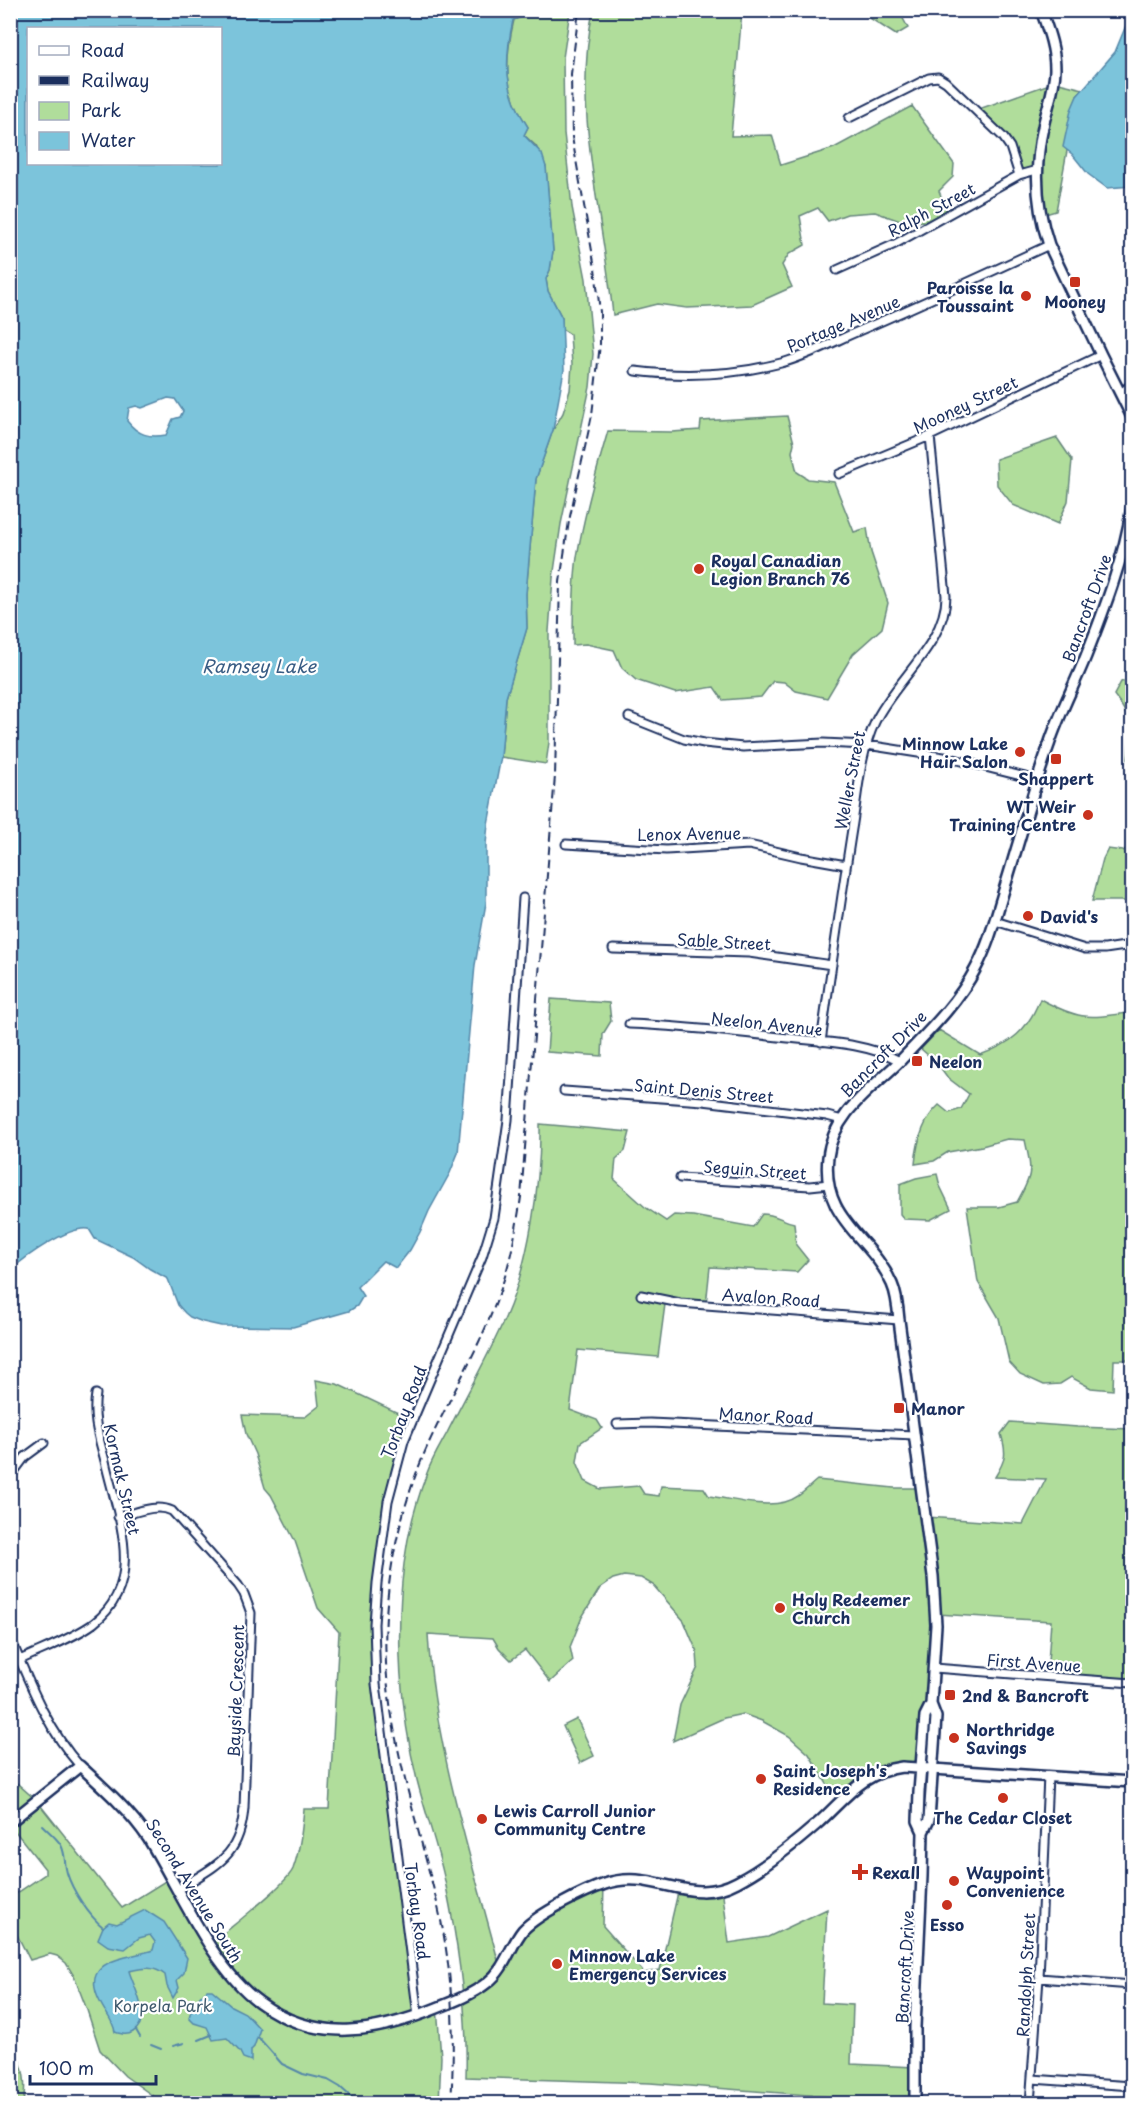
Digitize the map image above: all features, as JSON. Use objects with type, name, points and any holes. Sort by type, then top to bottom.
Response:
[{"type":"main road","points":[[1041,10],[1051,38],[1055,68],[1054,82],[1040,140],[1037,170],[1040,209],[1049,246],[1132,417]]},
{"type":"main road","points":[[1121,394],[1132,386]]},
{"type":"main road","name":"Bancroft Drive","points":[[923,1832],[918,1821],[925,1716],[931,1704],[934,1668],[935,1604],[899,1320],[892,1283],[874,1256],[843,1219],[832,1197],[827,1171],[829,1147],[842,1120],[860,1097],[900,1061],[963,992],[977,966],[995,921],[1055,726],[1086,656],[1129,546],[1132,507]]},
{"type":"main road","name":"Bancroft Drive","points":[[915,2103],[923,1832],[929,1820],[936,1717],[931,1704]]},
{"type":"main road","points":[[10,1822],[80,1766]]},
{"type":"main road","name":"Second Avenue South","points":[[80,1766],[110,1794],[140,1828],[232,1977],[252,1997],[271,2010],[305,2025],[337,2031],[379,2028],[418,2016],[466,1996],[490,1981],[501,1969],[518,1938],[530,1924],[590,1890],[614,1881],[634,1878],[692,1892],[722,1889],[750,1875],[786,1849],[828,1814],[856,1786],[874,1774],[902,1767],[1132,1782]]},
{"type":"street","points":[[849,118],[929,78],[938,77],[1003,137],[1010,147],[1019,176]]},
{"type":"street","name":"Ralph Street","points":[[837,270],[895,244],[1019,176],[1037,170]]},
{"type":"street","name":"Portage Avenue","points":[[635,371],[673,375],[692,374],[789,360],[922,304],[1049,246]]},
{"type":"street","name":"Mooney Street","points":[[839,474],[930,436],[1101,355]]},
{"type":"street","name":"Weller Street","points":[[821,1042],[846,865],[867,745],[877,718],[896,687],[929,645],[940,626],[944,613],[946,596],[930,436]]},
{"type":"street","points":[[629,717],[684,739],[704,743],[744,747],[823,743],[867,745],[950,758],[1037,780]]},
{"type":"street","name":"Lenox Avenue","points":[[567,844],[666,850],[749,845],[801,858],[846,865]]},
{"type":"street","name":"Torbay Road","points":[[418,2016],[376,1684],[374,1624],[377,1583],[388,1501],[404,1441],[482,1257],[496,1207],[508,1120],[523,898]]},
{"type":"street","points":[[995,921],[1084,949],[1132,945]]},
{"type":"street","name":"Sable Street","points":[[614,949],[749,953],[832,965]]},
{"type":"street","name":"Neelon Avenue","points":[[629,1024],[695,1028],[821,1042],[869,1049],[900,1061]]},
{"type":"street","name":"Saint Denis Street","points":[[564,1091],[703,1101],[827,1116],[842,1120]]},
{"type":"street","name":"Seguin Street","points":[[680,1178],[810,1186],[829,1184]]},
{"type":"street","name":"Avalon Road","points":[[641,1295],[680,1304],[899,1320]]},
{"type":"street","name":"Kormak Street","points":[[20,1660],[85,1629],[101,1617],[119,1589],[125,1568],[125,1544],[94,1419],[96,1394]]},
{"type":"street","name":"Manor Road","points":[[617,1424],[650,1423],[914,1435]]},
{"type":"street","points":[[10,1477],[26,1457],[44,1443]]},
{"type":"street","name":"Bayside Crescent","points":[[118,1517],[156,1508],[172,1511],[238,1585],[251,1612],[244,1796],[240,1834],[225,1858],[177,1890]]},
{"type":"street","name":"Second Avenue South","points":[[10,1637],[58,1739],[80,1766]]},
{"type":"street","name":"First Avenue","points":[[934,1668],[1132,1683]]},
{"type":"street","name":"Randolph Street","points":[[1030,2103],[1039,1978],[1047,1776]]},
{"type":"street","points":[[1039,1978],[1132,1985]]},
{"type":"street","points":[[1032,2079],[1132,2086]]},
{"type":"green space","points":[[527,11],[570,11],[563,58],[564,133],[572,207],[586,279],[593,354],[590,387],[561,524],[553,578],[549,631],[549,742],[546,764],[501,757],[506,698],[527,628],[526,594],[536,479],[553,430],[563,413],[570,390],[572,365],[570,334],[562,329],[562,318],[548,291],[546,279],[553,251],[546,167],[536,146],[524,135],[528,127],[514,101],[508,76],[509,49],[514,20]]},
{"type":"green space","points":[[593,11],[742,11],[731,136],[772,135],[781,165],[834,148],[912,106],[954,164],[953,177],[939,191],[947,211],[931,221],[903,222],[875,212],[847,214],[828,221],[818,208],[800,216],[805,245],[789,254],[782,265],[792,287],[752,305],[687,308],[657,304],[613,315],[587,125],[587,49]]},
{"type":"green space","points":[[859,11],[899,11],[908,28],[896,35]]},
{"type":"green space","points":[[1055,82],[1083,89],[1077,96],[1056,211],[1042,215],[1038,169],[1019,175],[1010,147],[976,110]]},
{"type":"green space","points":[[787,416],[794,443],[792,452],[797,472],[808,479],[834,482],[854,532],[867,528],[871,552],[888,603],[882,628],[853,654],[827,698],[796,691],[784,682],[773,681],[761,697],[723,700],[714,687],[675,693],[636,680],[622,668],[614,650],[586,644],[573,645],[577,557],[608,431],[700,430],[701,421]]},
{"type":"green space","points":[[1057,438],[1072,460],[1068,501],[1058,524],[1013,505],[997,485],[996,459]]},
{"type":"green space","points":[[1132,679],[1132,762],[1128,761],[1130,734],[1128,719],[1114,695],[1121,682]]},
{"type":"green space","points":[[1132,828],[1132,901],[1092,901],[1103,859],[1108,849],[1123,851],[1128,847]]},
{"type":"green space","points":[[551,999],[609,1003],[611,1021],[603,1034],[602,1056],[547,1052]]},
{"type":"green space","points":[[1040,999],[1082,1016],[1127,1013],[1132,1022],[1132,1360],[1114,1360],[1113,1390],[1091,1388],[1071,1377],[1060,1384],[1044,1385],[1020,1374],[1009,1362],[999,1318],[978,1282],[967,1207],[999,1207],[1017,1202],[1030,1172],[1025,1140],[1007,1139],[948,1152],[934,1161],[915,1164],[921,1132],[933,1111],[939,1105],[949,1113],[961,1109],[969,1094],[948,1078],[937,1063],[921,1049],[939,1030],[980,1055],[991,1051],[1009,1041],[1024,1027]]},
{"type":"green space","points":[[540,1124],[630,1132],[625,1151],[616,1159],[614,1179],[645,1207],[666,1221],[674,1215],[693,1216],[753,1227],[762,1214],[775,1216],[794,1223],[796,1245],[808,1260],[797,1272],[710,1267],[706,1305],[666,1297],[658,1357],[578,1350],[570,1410],[597,1420],[602,1428],[580,1443],[577,1462],[585,1481],[600,1489],[639,1486],[644,1494],[659,1496],[661,1486],[704,1488],[709,1496],[776,1504],[790,1501],[817,1480],[894,1488],[922,1488],[927,1517],[1023,1524],[1046,1479],[995,1477],[1004,1456],[1001,1434],[1010,1422],[1132,1429],[1132,1683],[1047,1676],[1051,1621],[937,1614],[932,1704],[924,1716],[920,1767],[892,1768],[840,1801],[809,1754],[789,1736],[762,1721],[743,1714],[724,1718],[673,1741],[680,1705],[698,1667],[697,1652],[684,1621],[653,1585],[641,1578],[624,1576],[613,1579],[600,1588],[582,1617],[570,1647],[573,1661],[550,1682],[525,1650],[511,1660],[493,1638],[428,1634],[438,1718],[446,1760],[500,1968],[523,1930],[604,1884],[603,1926],[644,1973],[660,1970],[679,1888],[722,1888],[729,1943],[768,1937],[827,1909],[822,2003],[853,2005],[851,2064],[915,2067],[915,2103],[650,2083],[466,2077],[464,2005],[455,1933],[443,1873],[411,1754],[403,1700],[400,1645],[401,1591],[410,1529],[427,1473],[498,1333],[521,1273],[536,1197]]},
{"type":"green space","points":[[937,1174],[951,1209],[930,1220],[904,1219],[900,1214],[900,1184]]},
{"type":"green space","name":"Korpela Park","points":[[316,1380],[337,1384],[413,1420],[404,1441],[383,1536],[375,1654],[419,2014],[437,2007],[441,2057],[439,2103],[163,2103],[125,2076],[100,2050],[74,1976],[66,1963],[50,1954],[30,1960],[11,1923],[10,1898],[45,1874],[45,1869],[11,1826],[11,1778],[37,1801],[122,1908],[170,1878],[211,1944],[288,1876],[293,1869],[297,1854],[304,1809],[329,1809],[339,1632],[318,1608],[295,1541],[265,1488],[255,1454],[246,1434],[242,1415],[305,1417],[319,1406]]},
{"type":"green space","points":[[577,1719],[594,1756],[580,1763],[563,1726]]},
{"type":"green space","points":[[11,2046],[19,2059],[23,2073],[25,2088],[23,2103],[11,2103]]},
{"type":"water","name":"Ramsey Lake","points":[[11,10],[527,11],[522,17],[513,20],[508,49],[508,76],[514,101],[528,127],[524,135],[542,154],[546,167],[553,251],[546,279],[548,291],[562,318],[564,370],[553,430],[536,479],[526,594],[527,628],[506,698],[501,757],[488,824],[486,903],[475,965],[458,1153],[450,1173],[410,1250],[396,1268],[383,1261],[357,1287],[363,1296],[357,1306],[349,1311],[293,1327],[221,1326],[190,1317],[178,1305],[168,1279],[133,1257],[95,1239],[89,1229],[80,1229],[59,1237],[11,1270]],"holes":[[[168,398],[175,399],[183,411],[180,417],[173,419],[166,435],[144,434],[135,430],[127,421],[129,408],[136,406],[142,408]]]},
{"type":"water","points":[[1132,11],[1132,186],[1107,188],[1088,174],[1072,154],[1063,147],[1071,110],[1077,96],[1115,52]]},
{"type":"water","points":[[145,1910],[164,1922],[187,1958],[184,1973],[177,1980],[179,1988],[173,1998],[165,1975],[161,1972],[148,1968],[129,1971],[140,2003],[142,2019],[133,2032],[122,2034],[115,2032],[100,2002],[95,1988],[95,1977],[108,1963],[153,1950],[155,1942],[150,1935],[139,1938],[125,1949],[108,1946],[98,1939],[103,1927],[109,1922],[117,1924]]},
{"type":"water","points":[[207,1990],[212,1990],[231,2006],[245,2013],[260,2029],[251,2050],[251,2061],[243,2058],[227,2038],[213,2040],[207,2027],[194,2023],[189,2018],[196,2002]]},
{"type":"waterway","points":[[42,1825],[61,1845],[67,1873],[77,1895],[103,1927]]},
{"type":"waterway","points":[[136,2030],[140,2037]]},
{"type":"waterway","points":[[199,2040],[211,2035]]},
{"type":"waterway","points":[[258,2037],[282,2064],[303,2074],[328,2080],[340,2087],[359,2104]]},
{"type":"waterway","points":[[173,2046],[184,2043]]},
{"type":"waterway","points":[[151,2045],[161,2049]]},
{"type":"railway","points":[[451,2104],[453,2030],[447,1955],[438,1907],[394,1727],[388,1690],[386,1616],[391,1569],[407,1500],[423,1455],[476,1347],[499,1294],[510,1258],[521,1197],[555,776],[560,582],[569,521],[592,415],[600,344],[600,312],[595,268],[572,137],[571,74],[579,10]]},
{"type":"place","name":"Mooney","points":[[1075,282]]},
{"type":"place","name":"Paroisse la Toussaint","points":[[1026,296]]},
{"type":"place","name":"Royal Canadian Legion Branch 76","points":[[699,569]]},
{"type":"place","name":"Minnow Lake Hair Salon","points":[[1020,752]]},
{"type":"place","name":"Shappert","points":[[1056,759]]},
{"type":"place","name":"WT Weir Training Centre","points":[[1088,815]]},
{"type":"place","name":"David's","points":[[1028,916]]},
{"type":"place","name":"Neelon","points":[[917,1061]]},
{"type":"place","name":"Manor","points":[[899,1408]]},
{"type":"place","name":"Holy Redeemer Church","points":[[780,1608]]},
{"type":"place","name":"2nd & Bancroft","points":[[950,1695]]},
{"type":"place","name":"Northridge Savings","points":[[954,1738]]},
{"type":"place","name":"Saint Joseph's Residence","points":[[761,1779]]},
{"type":"place","name":"The Cedar Closet","points":[[1003,1798]]},
{"type":"place","name":"Lewis Carroll Junior Community Centre","points":[[482,1819]]},
{"type":"place","name":"Rexall","points":[[860,1872]]},
{"type":"place","name":"Waypoint Convenience","points":[[954,1881]]},
{"type":"place","name":"Esso","points":[[947,1905]]},
{"type":"place","name":"Minnow Lake Emergency Services","points":[[557,1964]]}]
